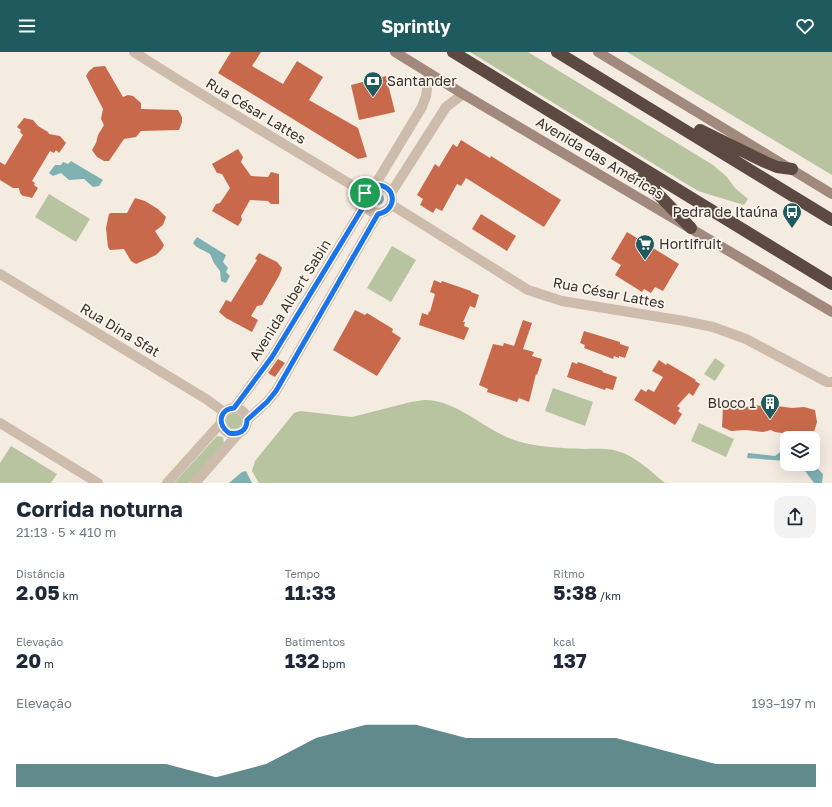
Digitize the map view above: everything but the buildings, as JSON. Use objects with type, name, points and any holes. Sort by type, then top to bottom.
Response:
[{"type":"highway","name":"Avenida das Américas","points":[[453,52],[832,284]]},
{"type":"highway","points":[[557,52],[832,220]]},
{"type":"highway","points":[[648,107],[660,109],[670,113],[706,134],[776,167],[792,169]]},
{"type":"highway","points":[[606,145],[623,163],[653,184],[655,191],[691,228]]},
{"type":"main road","name":"Avenida das Américas","points":[[395,52],[463,94],[832,312]]},
{"type":"main road","points":[[598,52],[832,194]]},
{"type":"street","name":"Rua César Lattes","points":[[134,52],[216,104],[365,193]]},
{"type":"street","points":[[378,214],[370,211],[365,204],[365,193],[375,185],[422,106],[426,96],[429,73]]},
{"type":"street","points":[[391,193],[446,107],[463,94]]},
{"type":"street","points":[[247,420],[267,402],[276,391],[378,214],[386,211],[392,205],[391,193],[384,186],[375,185]]},
{"type":"street","name":"Avenida Albert Sabin","points":[[234,408],[272,357],[365,204]]},
{"type":"street","name":"Rua César Lattes","points":[[392,205],[528,290],[562,301],[669,318],[713,327],[746,339],[827,382],[832,382]]},
{"type":"street","name":"Rua Dina Sfat","points":[[0,274],[206,399],[224,412]]},
{"type":"street","points":[[195,483],[238,434],[244,430],[247,420],[244,412],[238,408],[227,409],[222,415],[222,427],[229,433],[238,434]]},
{"type":"street","points":[[167,483],[221,422]]},
{"type":"street","points":[[0,423],[98,483]]},
{"type":"green space","points":[[470,52],[528,52],[713,165],[748,199],[744,205],[698,191]]},
{"type":"green space","points":[[627,52],[832,52],[832,175]]},
{"type":"green space","points":[[49,194],[90,219],[76,242],[35,217]]},
{"type":"green space","points":[[392,246],[416,260],[391,302],[367,288]]},
{"type":"green space","points":[[715,358],[725,365],[715,381],[704,374]]},
{"type":"green space","points":[[553,388],[593,402],[585,426],[545,411]]},
{"type":"green space","points":[[424,400],[446,404],[468,414],[499,433],[517,441],[556,447],[609,449],[624,453],[643,465],[665,483],[259,483],[252,471],[255,461],[294,413],[300,411],[352,417]]},
{"type":"green space","points":[[231,413],[237,413],[242,418],[240,427],[237,429],[231,429],[226,424],[226,418]]},
{"type":"green space","points":[[699,423],[734,439],[726,457],[691,441]]},
{"type":"green space","points":[[217,436],[223,437],[224,443],[189,483],[174,483]]},
{"type":"green space","points":[[11,446],[57,474],[51,483],[0,483],[0,463]]},
{"type":"water","points":[[71,161],[103,180],[99,186],[93,187],[84,179],[69,180],[61,173],[53,176],[49,173],[55,165],[61,165],[63,162],[68,164]]},
{"type":"water","points":[[378,193],[382,195],[384,199],[382,203],[378,205],[374,203],[372,199],[374,195]]},
{"type":"water","points":[[197,237],[226,255],[223,262],[228,268],[226,272],[230,276],[226,283],[221,281],[220,271],[210,254],[193,243]]},
{"type":"water","points":[[780,452],[780,460],[747,458],[748,453],[775,456]]},
{"type":"water","points":[[246,471],[252,483],[229,483],[242,472]]},
{"type":"water","points":[[805,471],[820,471],[823,474],[822,483],[814,483]]},
{"type":"place","name":"Santander","points":[[373,98]]},
{"type":"place","name":"Pedra de Itaúna","points":[[792,229]]},
{"type":"place","name":"Hortifruit","points":[[645,261]]},
{"type":"place","name":"Bloco 1","points":[[770,420]]},
{"type":"route","points":[[375,185],[384,186],[391,193],[392,205],[386,211],[378,214],[276,391],[261,408],[247,420],[244,430],[238,434],[225,431],[221,422],[222,415],[227,409],[234,408],[272,357],[365,204],[365,193],[375,185]]}]
